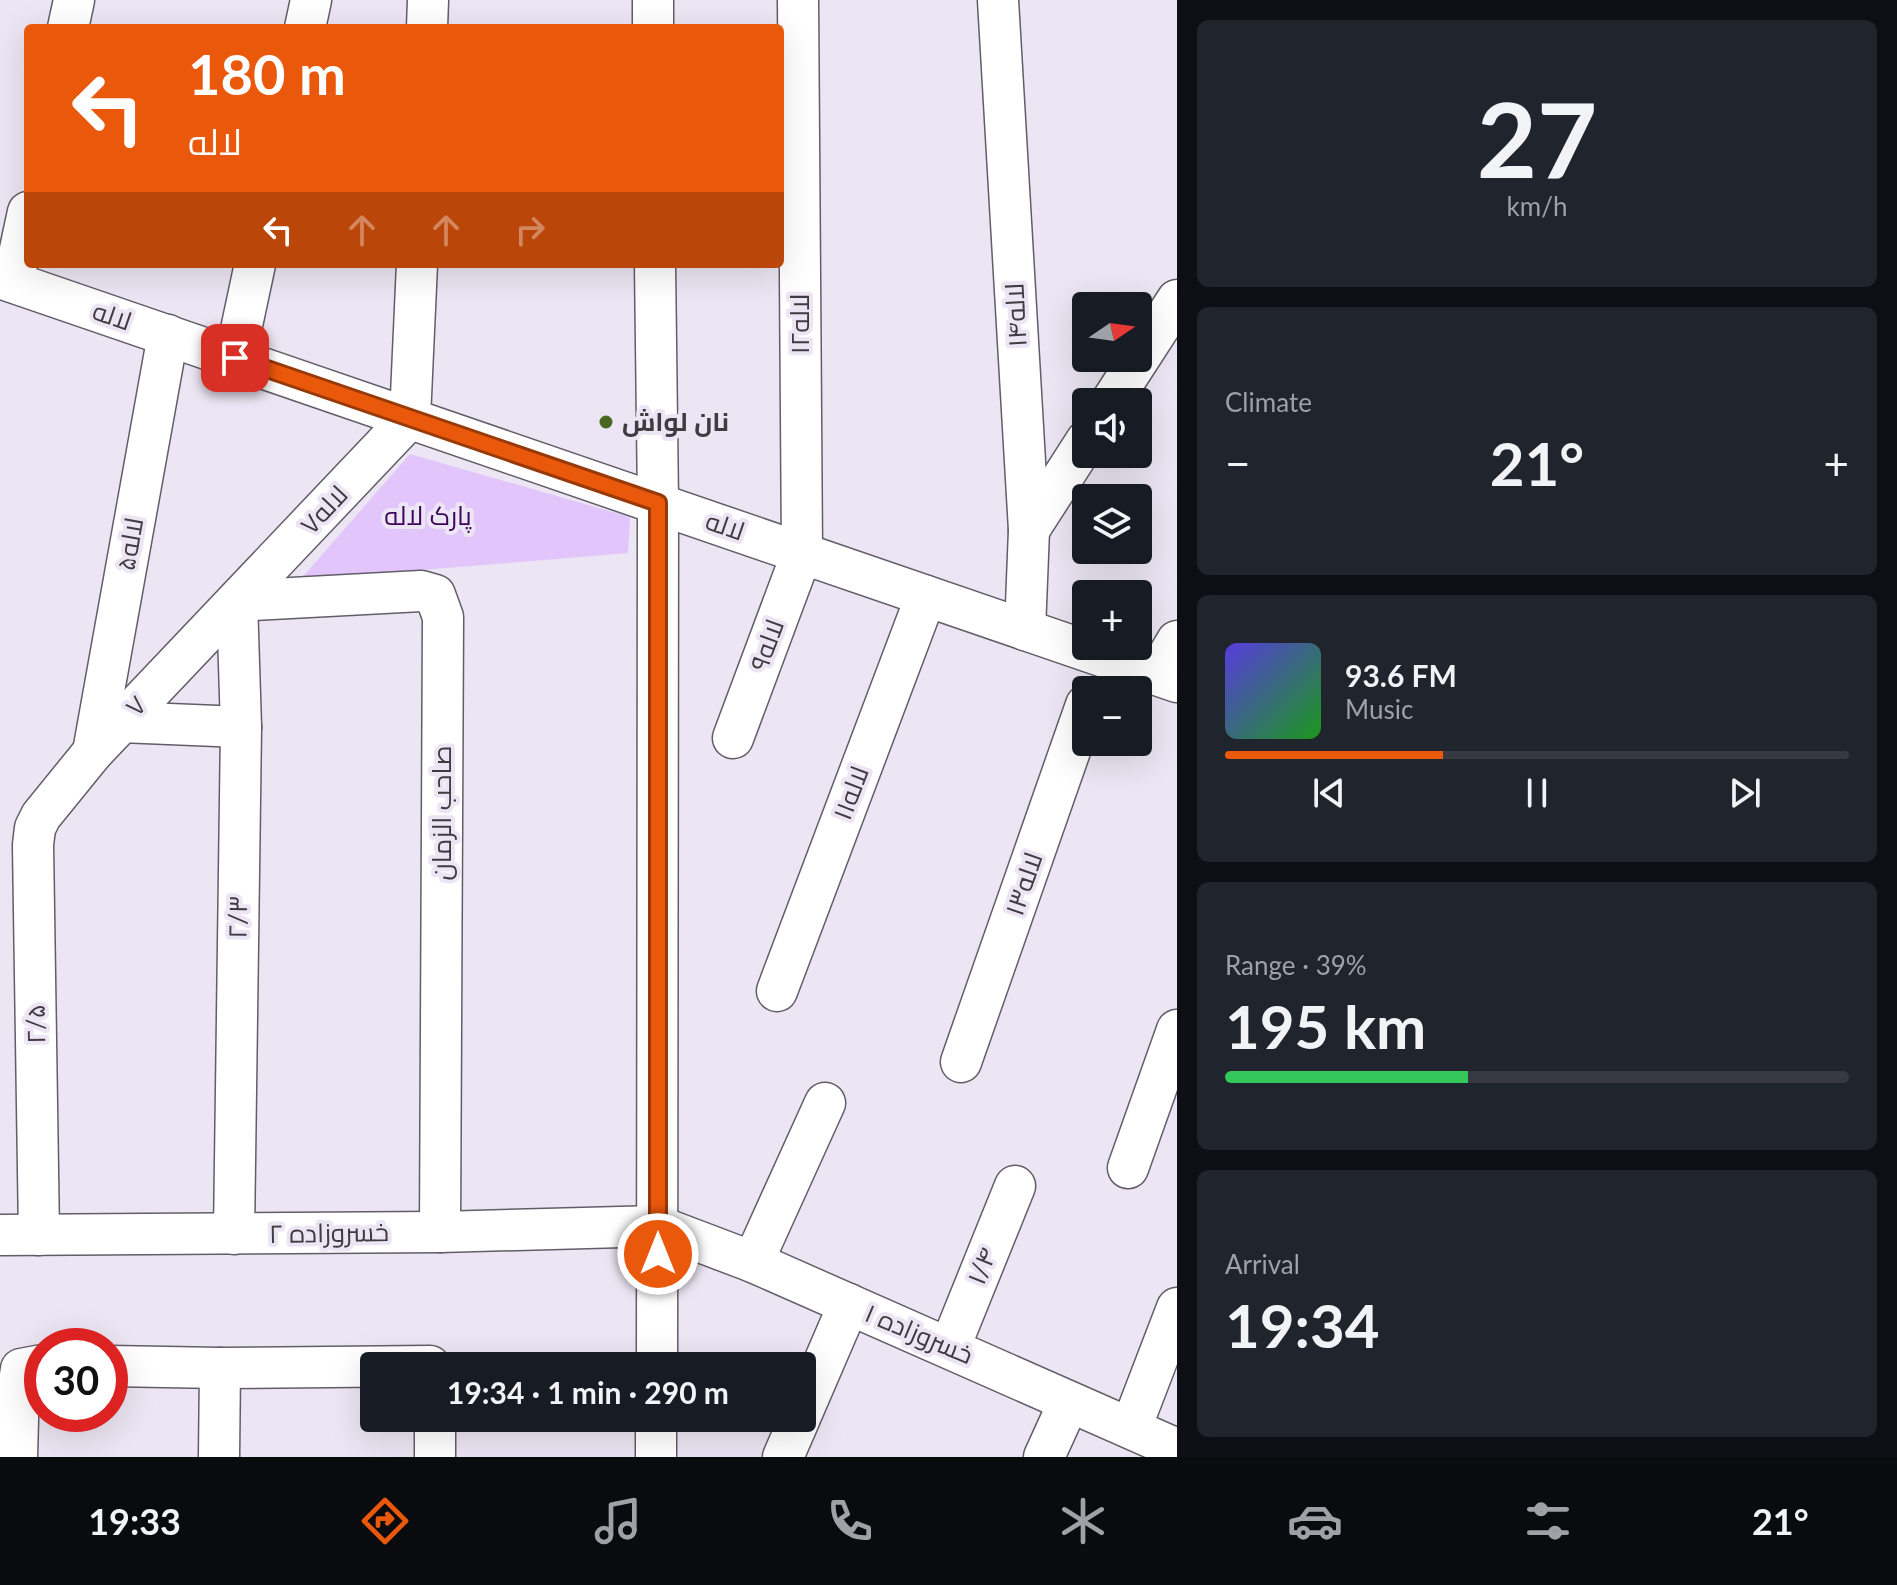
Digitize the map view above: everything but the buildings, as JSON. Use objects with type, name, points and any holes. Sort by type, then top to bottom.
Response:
[{"type":"street","points":[[69,24],[74,0]]},
{"type":"street","points":[[306,24],[311,0]]},
{"type":"street","points":[[653,0],[653,24]]},
{"type":"street","name":"لاله۱۲","points":[[798,0],[802,553]]},
{"type":"street","name":"لاله۱۴","points":[[998,0],[1029,530],[1025,630]]},
{"type":"street","points":[[6,280],[24,224]]},
{"type":"street","points":[[235,358],[254,268]]},
{"type":"street","points":[[410,418],[417,268]]},
{"type":"street","points":[[655,268],[658,503],[657,1352]]},
{"type":"street","name":"لاله","points":[[6,280],[1025,630],[1097,673],[1167,678]]},
{"type":"street","points":[[1120,388],[1177,300]]},
{"type":"street","name":"لاله۵","points":[[93,752],[168,335]]},
{"type":"street","name":"لاله۷","points":[[237,601],[410,418]]},
{"type":"street","points":[[1029,530],[1072,463]]},
{"type":"street","name":"لاله۹","points":[[733,738],[802,553]]},
{"type":"street","name":"صاحب الزمان","points":[[237,601],[421,591],[435,595],[443,617],[440,1232]]},
{"type":"street","name":"لاله۱۱","points":[[777,991],[926,596]]},
{"type":"street","name":"۷","points":[[41,816],[93,752],[237,601]]},
{"type":"street","name":"۲/۳","points":[[234,1234],[241,727],[237,601]]},
{"type":"street","points":[[1167,678],[1177,641]]},
{"type":"street","points":[[121,722],[241,727]]},
{"type":"street","name":"لاله۱۳","points":[[961,1062],[1072,745]]},
{"type":"street","name":"۲/۵","points":[[39,1235],[33,845],[35,828],[41,816]]},
{"type":"street","points":[[1128,1168],[1177,1030]]},
{"type":"street","points":[[753,1262],[825,1103]]},
{"type":"street","name":"۱/۴","points":[[950,1347],[1015,1186]]},
{"type":"street","name":"خسروزاده ۲","points":[[0,1235],[440,1232],[658,1226]]},
{"type":"street","name":"خسروزاده ۱","points":[[658,1226],[753,1262],[1177,1449]]},
{"type":"street","points":[[816,1381],[849,1304]]},
{"type":"street","points":[[1131,1428],[1177,1308]]},
{"type":"street","points":[[128,1366],[360,1367]]},
{"type":"street","points":[[219,1457],[220,1368]]},
{"type":"street","points":[[1044,1457],[1069,1402]]},
{"type":"street","points":[[17,1457],[24,1415]]},
{"type":"street","points":[[435,1432],[435,1457]]},
{"type":"street","points":[[656,1432],[656,1457]]},
{"type":"street","points":[[783,1457],[794,1432]]},
{"type":"green space","name":"پارک لاله","points":[[410,454],[630,517],[628,553],[300,580]]},
{"type":"place","name":"نان لواش","points":[[606,422]]},
{"type":"route","points":[[235,358],[658,503],[658,1254]]}]
